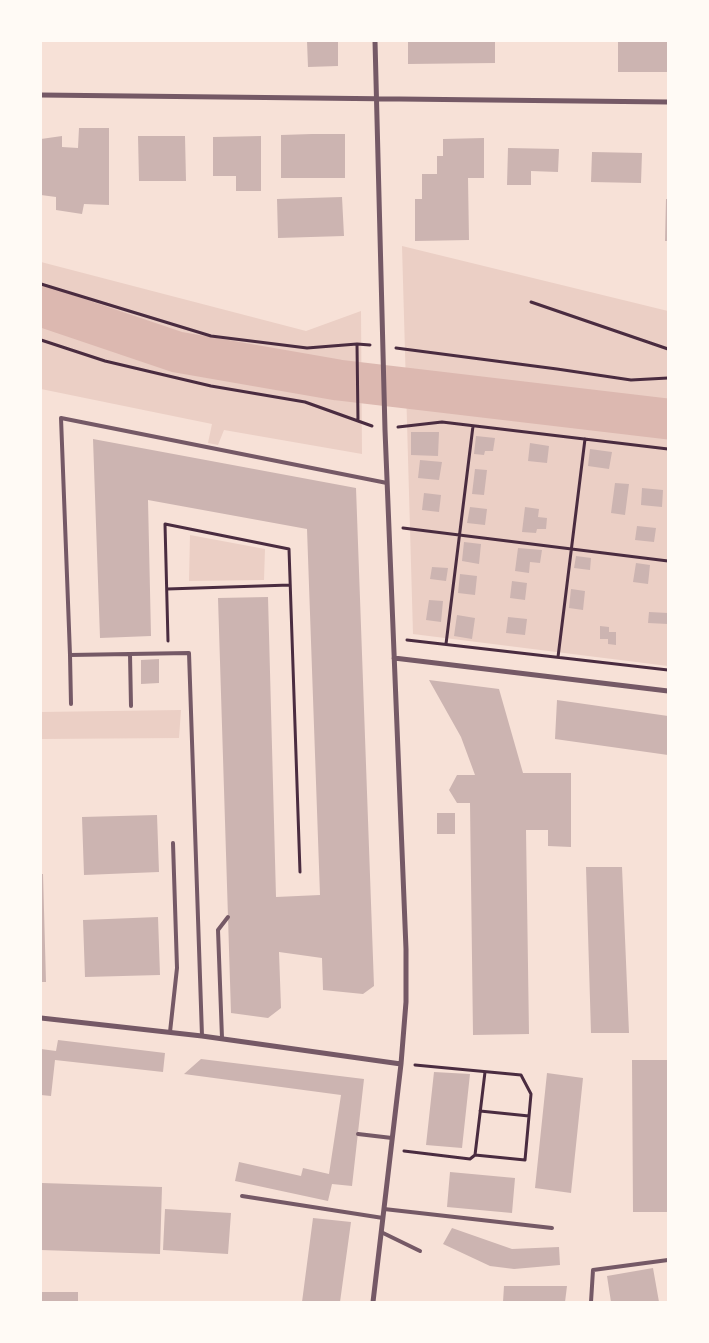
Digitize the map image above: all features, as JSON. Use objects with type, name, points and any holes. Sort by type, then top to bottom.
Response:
[{"type":"street","points":[[373,1302],[401,1064],[406,1002],[406,949],[385,430],[375,41]]},
{"type":"street","points":[[41,95],[668,102]]},
{"type":"street","points":[[394,658],[668,691]]},
{"type":"street","points":[[41,1018],[222,1038],[401,1064]]},
{"type":"lane","points":[[71,704],[61,418],[387,483]]},
{"type":"lane","points":[[70,655],[189,653],[202,1036]]},
{"type":"lane","points":[[130,654],[130,706]]},
{"type":"lane","points":[[170,1032],[177,968],[173,843]]},
{"type":"lane","points":[[222,1038],[218,930],[228,917]]},
{"type":"lane","points":[[358,1134],[392,1138]]},
{"type":"lane","points":[[242,1196],[383,1218]]},
{"type":"lane","points":[[384,1209],[552,1228]]},
{"type":"lane","points":[[381,1232],[420,1251]]},
{"type":"lane","points":[[591,1302],[593,1270],[668,1260]]},
{"type":"path","points":[[41,284],[210,336],[306,348],[357,344],[631,380],[668,378]]},
{"type":"path","points":[[531,302],[668,349]]},
{"type":"path","points":[[41,340],[105,361],[192,381],[306,402],[358,421],[357,344]]},
{"type":"path","points":[[385,430],[442,422],[668,449]]},
{"type":"path","points":[[446,644],[473,426]]},
{"type":"path","points":[[558,658],[585,439]]},
{"type":"path","points":[[168,654],[165,524],[289,549],[300,872]]},
{"type":"path","points":[[389,526],[668,561]]},
{"type":"path","points":[[167,588],[290,585]]},
{"type":"path","points":[[394,638],[668,670]]},
{"type":"path","points":[[390,1150],[470,1158],[475,1156],[525,1160],[532,1094],[521,1075],[401,1064]]},
{"type":"path","points":[[475,1156],[485,1072]]},
{"type":"path","points":[[480,1111],[529,1116]]},
{"type":"shaded area","points":[[402,246],[668,311],[668,666],[413,634]]},
{"type":"shaded area","points":[[41,262],[306,331],[361,311],[362,454],[224,430],[218,445],[208,443],[212,424],[41,389]]},
{"type":"shaded area","points":[[190,535],[265,549],[264,580],[189,581]]},
{"type":"shaded area","points":[[181,710],[179,738],[41,739],[41,712]]},
{"type":"building","points":[[307,41],[338,41],[338,66],[308,67]]},
{"type":"building","points":[[408,41],[495,41],[495,63],[408,64]]},
{"type":"building","points":[[618,41],[668,41],[668,72],[618,72]]},
{"type":"building","points":[[79,128],[109,128],[109,205],[84,204],[82,214],[56,210],[56,197],[41,195],[41,139],[62,136],[62,147],[78,148]]},
{"type":"building","points":[[345,134],[345,178],[281,178],[281,135]]},
{"type":"building","points":[[138,136],[185,136],[186,181],[139,181]]},
{"type":"building","points":[[261,136],[261,191],[236,191],[236,176],[213,176],[213,137]]},
{"type":"building","points":[[484,138],[484,178],[468,178],[469,240],[415,241],[415,199],[422,199],[422,174],[437,174],[437,156],[443,156],[443,139]]},
{"type":"building","points":[[508,148],[559,149],[558,172],[531,171],[531,185],[507,185]]},
{"type":"building","points":[[592,152],[642,153],[641,183],[591,182]]},
{"type":"building","points":[[342,197],[344,236],[278,238],[277,199]]},
{"type":"building","points":[[666,199],[668,199],[668,241],[665,241]]},
{"type":"building","points":[[411,432],[439,432],[438,456],[411,455]]},
{"type":"building","points":[[476,436],[495,438],[493,451],[485,451],[484,455],[474,454]]},
{"type":"building","points":[[93,439],[356,488],[374,986],[363,994],[323,990],[322,958],[279,952],[281,1008],[268,1018],[231,1013],[218,598],[268,597],[276,897],[320,895],[307,529],[148,500],[151,636],[100,638]]},
{"type":"building","points":[[530,443],[549,446],[547,463],[528,461]]},
{"type":"building","points":[[590,449],[612,452],[609,469],[588,466]]},
{"type":"building","points":[[420,460],[442,462],[439,480],[418,478]]},
{"type":"building","points":[[475,469],[487,470],[484,495],[472,494]]},
{"type":"building","points":[[615,483],[629,484],[625,515],[611,513]]},
{"type":"building","points":[[642,488],[663,490],[662,507],[641,505]]},
{"type":"building","points":[[424,493],[441,495],[439,512],[422,510]]},
{"type":"building","points":[[470,507],[487,509],[485,525],[467,523]]},
{"type":"building","points":[[525,507],[539,509],[538,517],[547,518],[546,529],[537,529],[536,533],[522,532]]},
{"type":"building","points":[[637,526],[656,528],[654,542],[635,540]]},
{"type":"building","points":[[464,542],[481,544],[479,564],[462,561]]},
{"type":"building","points":[[518,548],[542,550],[540,563],[530,562],[529,573],[515,571]]},
{"type":"building","points":[[576,556],[591,558],[590,570],[574,568]]},
{"type":"building","points":[[636,563],[650,565],[648,584],[633,582]]},
{"type":"building","points":[[432,567],[448,568],[446,581],[430,579]]},
{"type":"building","points":[[460,574],[477,576],[475,595],[458,593]]},
{"type":"building","points":[[512,581],[527,583],[525,600],[510,598]]},
{"type":"building","points":[[571,589],[585,591],[583,610],[569,608]]},
{"type":"building","points":[[429,600],[443,601],[441,622],[426,620]]},
{"type":"building","points":[[649,612],[668,613],[668,624],[648,623]]},
{"type":"building","points":[[457,615],[475,618],[472,639],[454,636]]},
{"type":"building","points":[[508,617],[527,619],[525,635],[506,633]]},
{"type":"building","points":[[600,626],[609,627],[609,632],[616,632],[616,645],[608,644],[608,639],[600,639]]},
{"type":"building","points":[[159,659],[159,683],[141,684],[141,660]]},
{"type":"building","points":[[429,680],[499,689],[523,773],[571,773],[571,847],[548,846],[548,830],[526,830],[529,1034],[473,1035],[470,803],[457,803],[449,790],[457,775],[475,775],[461,737]]},
{"type":"building","points":[[557,700],[668,716],[668,755],[555,739]]},
{"type":"building","points":[[437,813],[455,813],[455,834],[437,834]]},
{"type":"building","points":[[157,815],[159,872],[84,875],[82,817]]},
{"type":"building","points":[[586,867],[622,867],[629,1033],[591,1033]]},
{"type":"building","points":[[41,874],[43,874],[46,982],[41,982]]},
{"type":"building","points":[[158,917],[160,975],[85,977],[83,920]]},
{"type":"building","points":[[58,1040],[165,1053],[163,1072],[55,1060],[51,1096],[41,1095],[41,1049],[56,1051]]},
{"type":"building","points":[[201,1059],[364,1079],[352,1186],[332,1184],[328,1201],[235,1181],[239,1162],[301,1176],[303,1168],[329,1174],[341,1095],[184,1074]]},
{"type":"building","points":[[632,1060],[668,1060],[668,1212],[633,1212]]},
{"type":"building","points":[[434,1072],[470,1074],[462,1148],[426,1145]]},
{"type":"building","points":[[547,1073],[583,1078],[571,1193],[535,1188]]},
{"type":"building","points":[[450,1172],[515,1178],[512,1213],[447,1207]]},
{"type":"building","points":[[42,1183],[162,1187],[160,1254],[41,1250]]},
{"type":"building","points":[[165,1209],[231,1213],[228,1254],[163,1250]]},
{"type":"building","points":[[313,1218],[351,1222],[340,1302],[302,1302]]},
{"type":"building","points":[[452,1228],[512,1249],[559,1247],[560,1265],[514,1269],[490,1266],[443,1244]]},
{"type":"building","points":[[653,1268],[659,1302],[611,1302],[607,1276]]},
{"type":"building","points":[[504,1286],[567,1286],[565,1302],[503,1302]]},
{"type":"building","points":[[41,1292],[78,1292],[78,1302],[41,1302]]},
{"type":"waterway","points":[[41,306],[177,352],[338,380],[668,419]]}]
